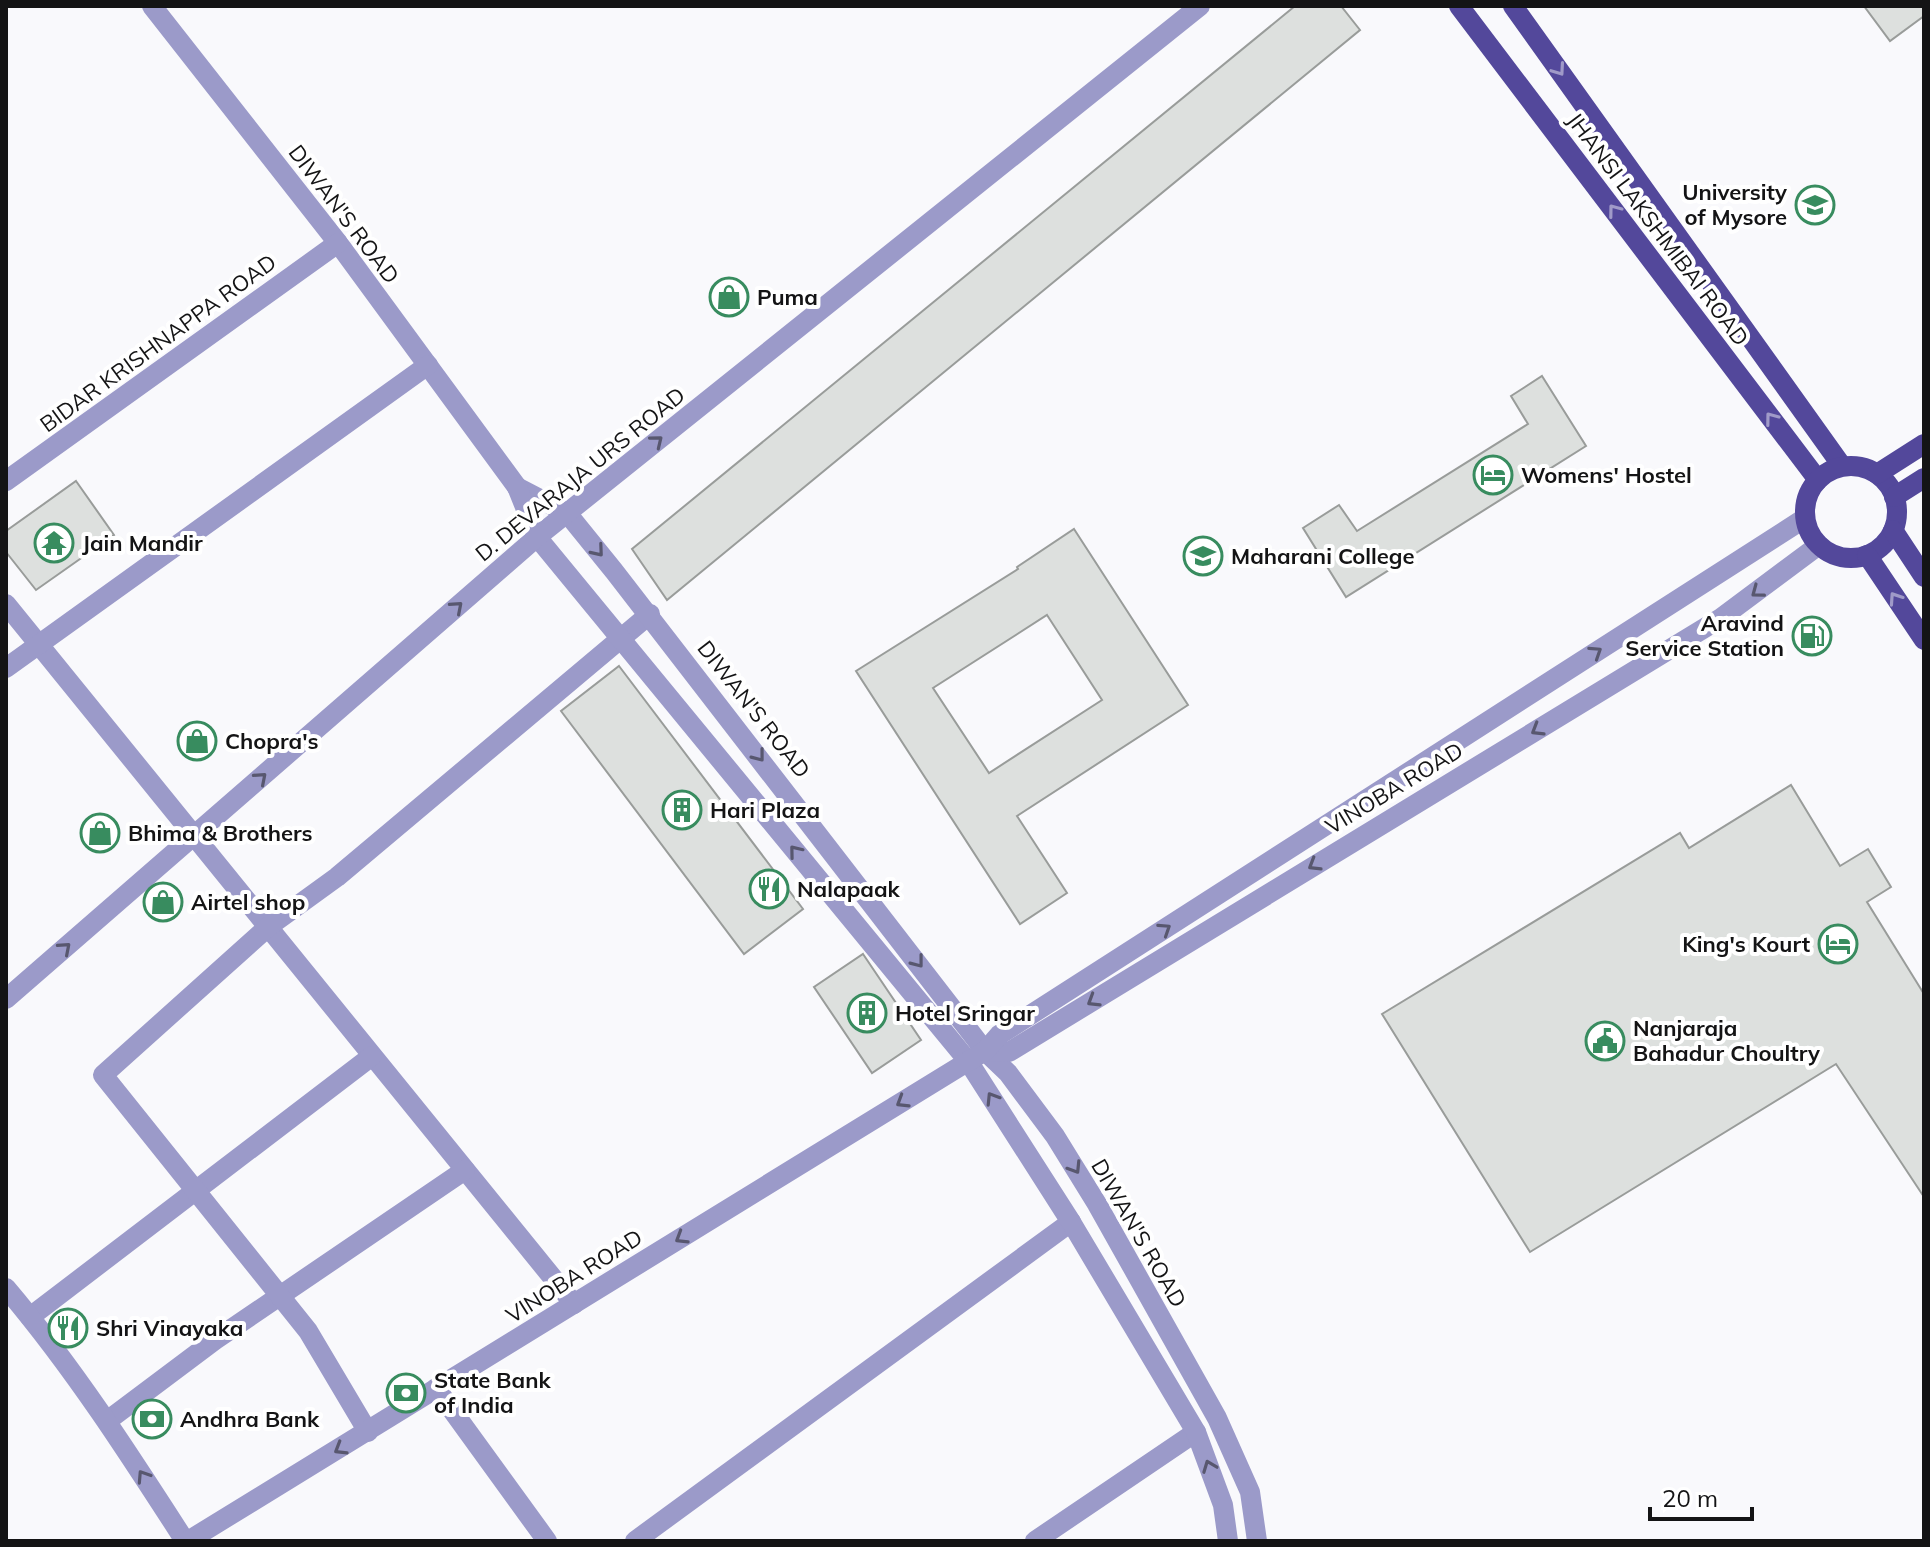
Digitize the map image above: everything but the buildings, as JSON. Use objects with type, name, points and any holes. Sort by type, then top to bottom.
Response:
[{"type":"main road","name":"JHANSI LAKSHMIBAI ROAD","points":[[1459,6],[1818,480]]},
{"type":"main road","name":"JHANSI LAKSHMIBAI ROAD","points":[[1513,6],[1842,466]]},
{"type":"main road","points":[[1877,474],[1924,444]]},
{"type":"main road","points":[[1842,466],[1857,466],[1877,474],[1894,497],[1897,522],[1880,548],[1867,555],[1837,557],[1813,539],[1805,518],[1807,495],[1818,480],[1842,466]]},
{"type":"main road","points":[[1894,497],[1924,478]]},
{"type":"main road","points":[[1893,530],[1924,577]]},
{"type":"main road","points":[[1867,555],[1924,640]]},
{"type":"street","name":"DIWAN'S ROAD","points":[[152,6],[338,243],[517,487],[567,513],[650,614],[977,1056],[1008,1073],[1055,1136],[1097,1204],[1217,1418],[1250,1492],[1257,1541]]},
{"type":"street","name":"D. DEVARAJA URS ROAD","points":[[6,999],[537,537],[1200,6]]},
{"type":"street","name":"BIDAR KRISHNAPPA ROAD","points":[[6,481],[338,243]]},
{"type":"street","points":[[6,668],[428,365]]},
{"type":"street","points":[[517,487],[537,537],[977,1056],[1196,1432],[1223,1505],[1228,1541]]},
{"type":"street","name":"VINOBA ROAD","points":[[186,1541],[977,1056],[999,1035],[1805,518]]},
{"type":"street","name":"VINOBA ROAD","points":[[977,1056],[1009,1052],[1721,618],[1819,545]]},
{"type":"street","points":[[6,604],[574,1304]]},
{"type":"street","points":[[368,1432],[308,1331],[103,1075],[268,927],[337,877],[650,614]]},
{"type":"street","points":[[30,1317],[372,1056]]},
{"type":"street","points":[[107,1421],[215,1340],[465,1170]]},
{"type":"street","points":[[635,1541],[1071,1222]]},
{"type":"street","points":[[6,1288],[107,1421],[186,1541]]},
{"type":"street","points":[[436,1388],[547,1541]]},
{"type":"street","points":[[1035,1541],[1196,1432]]},
{"type":"place","name":"University of Mysore","points":[[1815,205]]},
{"type":"place","name":"Puma","points":[[729,297]]},
{"type":"place","name":"Womens' Hostel","points":[[1493,475]]},
{"type":"place","name":"Jain Mandir","points":[[54,543]]},
{"type":"place","name":"Maharani College","points":[[1203,556]]},
{"type":"place","name":"Aravind Service Station","points":[[1812,636]]},
{"type":"place","name":"Chopra's","points":[[197,741]]},
{"type":"place","name":"Hari Plaza","points":[[682,810]]},
{"type":"place","name":"Bhima & Brothers","points":[[100,833]]},
{"type":"place","name":"Nalapaak","points":[[769,889]]},
{"type":"place","name":"Airtel shop","points":[[163,902]]},
{"type":"place","name":"King's Kourt","points":[[1838,944]]},
{"type":"place","name":"Hotel Sringar","points":[[867,1013]]},
{"type":"place","name":"Nanjaraja Bahadur Choultry","points":[[1605,1041]]},
{"type":"place","name":"Shri Vinayaka","points":[[68,1328]]},
{"type":"place","name":"State Bank of India","points":[[406,1393]]},
{"type":"place","name":"Andhra Bank","points":[[152,1419]]}]
